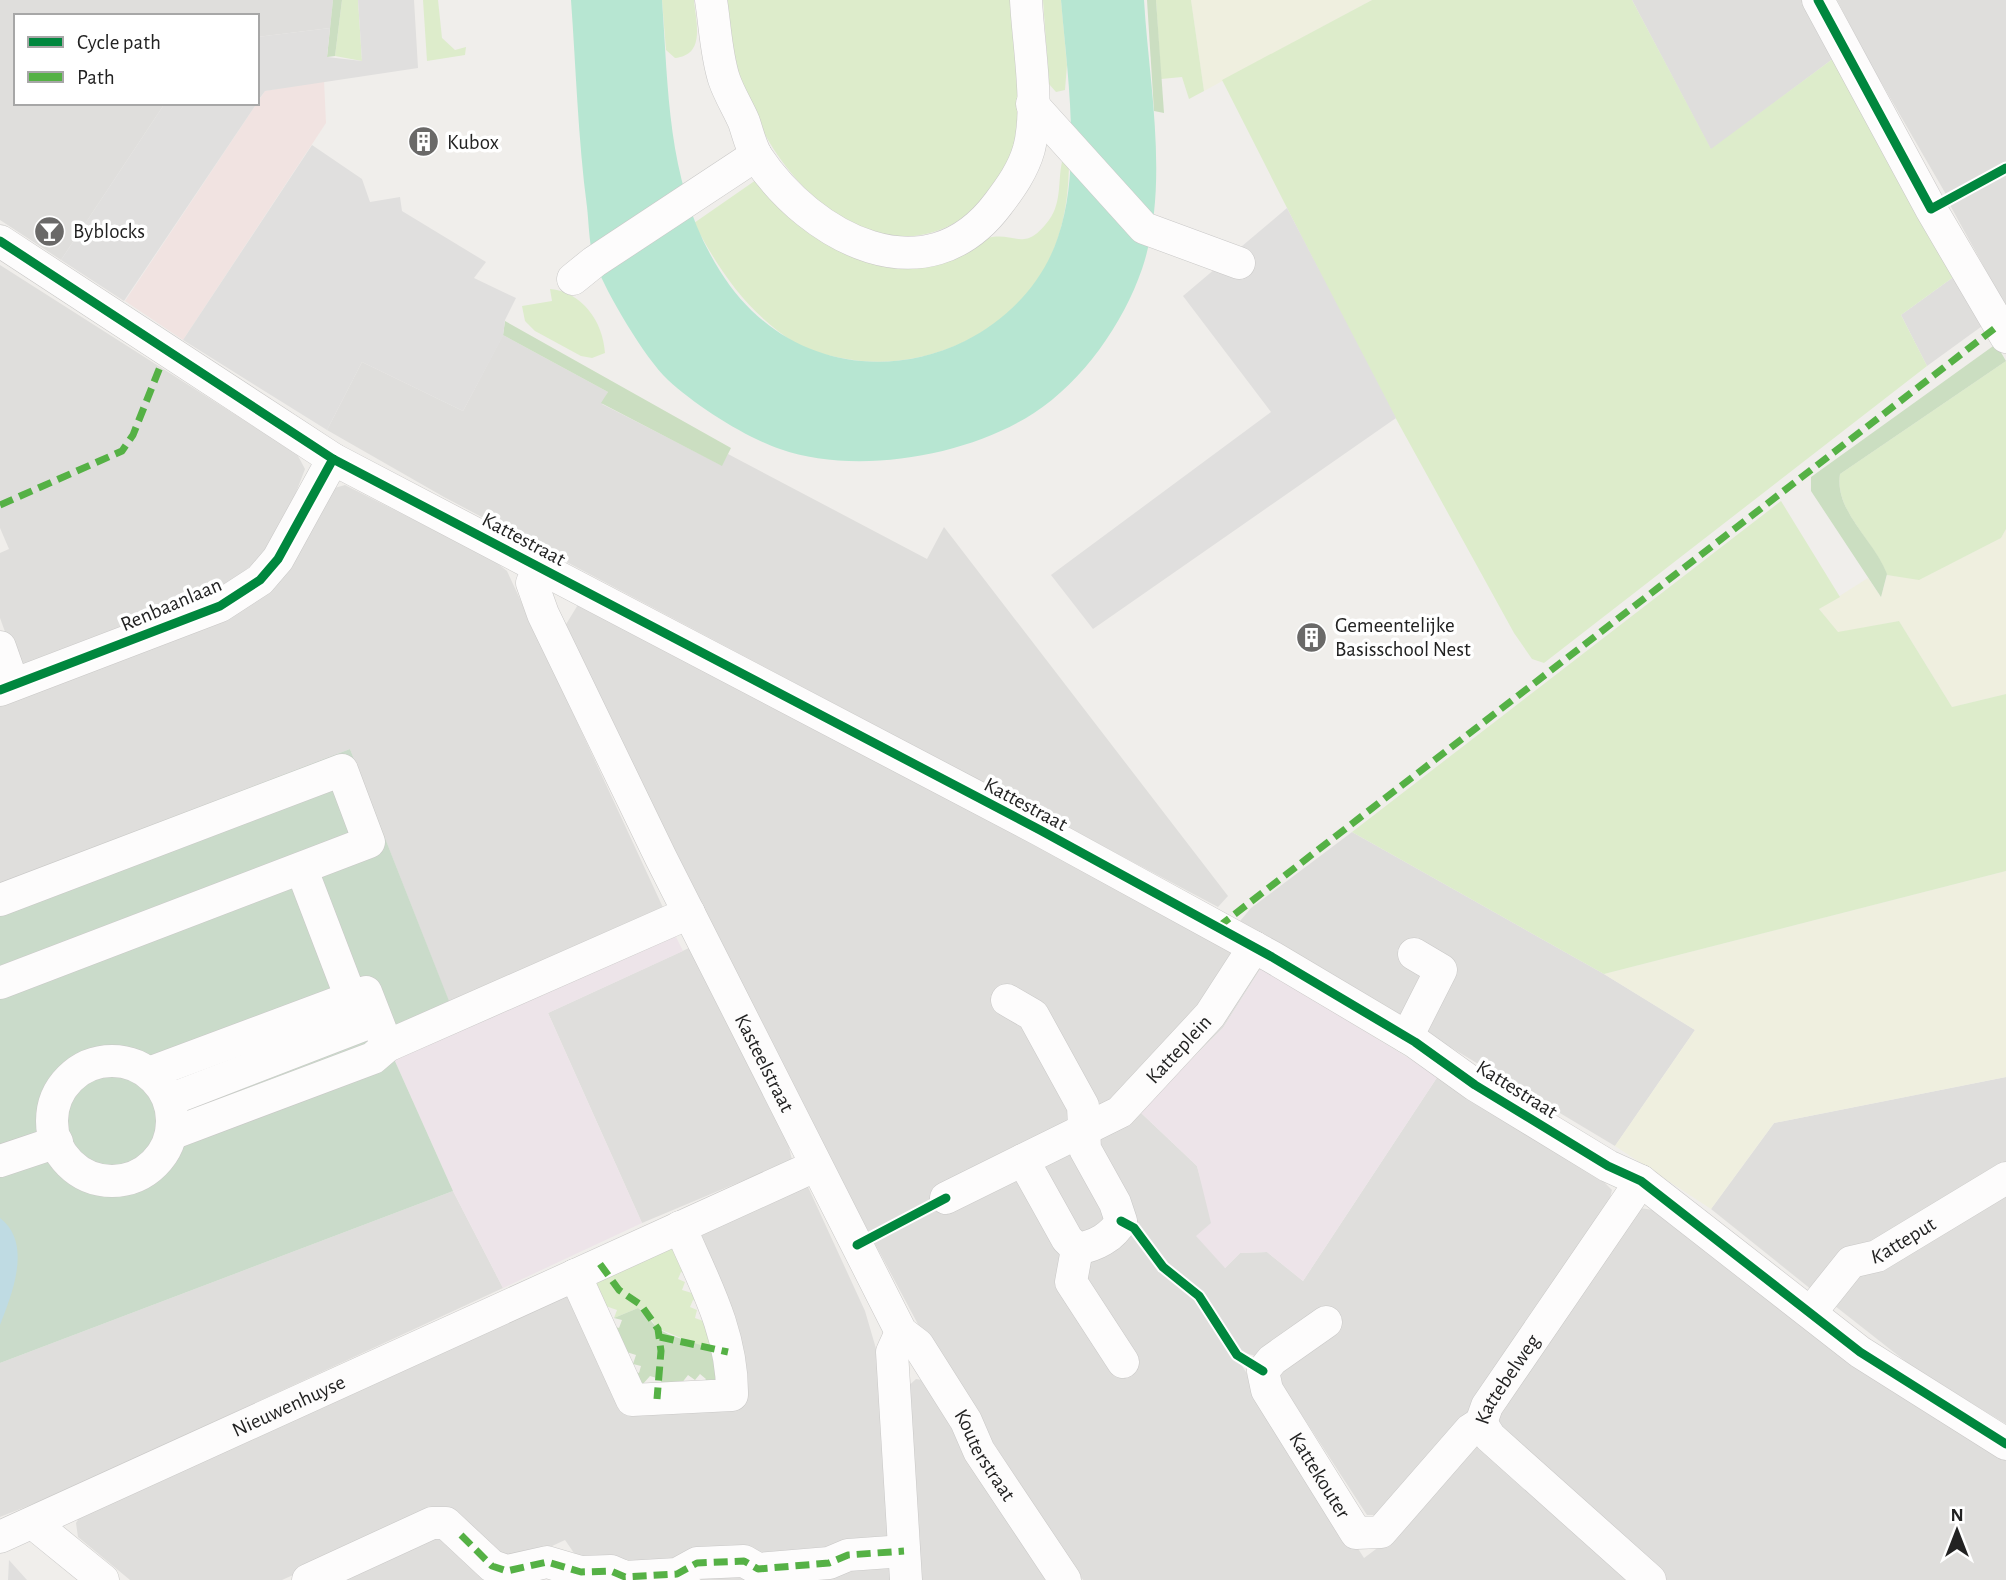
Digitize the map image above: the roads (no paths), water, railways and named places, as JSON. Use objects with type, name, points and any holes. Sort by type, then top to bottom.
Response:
[{"type":"street","points":[[711,0],[724,79],[756,155],[785,192],[819,222],[856,243],[903,255],[943,247],[962,238],[993,211],[1017,179],[1030,148],[1032,104],[1026,0]]},
{"type":"street","points":[[1818,0],[1931,209],[2006,337]]},
{"type":"street","points":[[1032,104],[1144,228],[1239,263]]},
{"type":"street","points":[[573,279],[594,262],[756,155]]},
{"type":"street","name":"Kattestraat","points":[[0,241],[333,459],[1028,824],[1254,947],[1407,1037],[1486,1092],[1608,1166],[1642,1181],[1860,1352],[2006,1444]]},
{"type":"street","name":"Renbaanlaan","points":[[0,647],[6,687],[220,606],[260,580],[278,559],[333,459]]},
{"type":"street","name":"Kasteelstraat","points":[[539,567],[532,583],[543,614],[689,914],[901,1332]]},
{"type":"street","points":[[0,900],[342,770],[369,842],[302,870],[0,983]]},
{"type":"street","points":[[302,870],[351,998]]},
{"type":"street","points":[[169,1100],[382,1033],[689,914]]},
{"type":"street","name":"Katteplein","points":[[946,1198],[1120,1112],[1210,1016],[1254,947]]},
{"type":"street","points":[[1407,1037],[1441,970],[1414,954]]},
{"type":"street","points":[[149,1073],[366,992],[382,1033],[373,1058],[171,1134]]},
{"type":"street","points":[[1007,1000],[1033,1015],[1083,1106],[1085,1149],[1115,1203],[1121,1221],[1116,1232],[1089,1247],[1077,1249]]},
{"type":"street","points":[[111,1061],[131,1064],[149,1073],[162,1087],[169,1100],[171,1134],[163,1152],[150,1167],[133,1177],[114,1180],[94,1177],[77,1168],[57,1142],[53,1127],[54,1107],[62,1089],[75,1074],[92,1065],[111,1061]]},
{"type":"street","points":[[0,1161],[57,1142]]},
{"type":"street","points":[[1023,1160],[1067,1240],[1077,1249]]},
{"type":"street","name":"Nieuwenhuyse","points":[[0,1537],[815,1166]]},
{"type":"street","name":"Katteput","points":[[1811,1312],[1851,1262],[1877,1256],[2006,1178]]},
{"type":"street","name":"Kattebelweg","points":[[1642,1181],[1487,1406],[1481,1423],[1490,1437],[1650,1580]]},
{"type":"street","points":[[575,1275],[632,1400],[732,1395],[732,1370],[722,1322],[680,1227]]},
{"type":"street","points":[[1077,1249],[1071,1282],[1123,1362]]},
{"type":"street","name":"Kattekouter","points":[[1326,1322],[1272,1360],[1263,1371],[1267,1390],[1356,1533],[1381,1532],[1470,1430],[1481,1423]]},
{"type":"street","points":[[308,1580],[432,1523],[446,1524],[496,1574],[547,1562],[581,1572],[611,1571],[625,1577],[677,1574],[697,1563],[744,1561],[758,1569],[830,1563],[848,1555],[905,1566],[892,1352],[901,1332]]},
{"type":"street","name":"Kouterstraat","points":[[901,1332],[918,1345],[966,1422],[979,1451],[1065,1580]]},
{"type":"street","points":[[33,1523],[103,1580]]},
{"type":"water","points":[[0,1218],[16,1241],[18,1255],[14,1284],[0,1325]]},
{"type":"place","name":"Kubox","points":[[424,142]]},
{"type":"place","name":"Byblocks","points":[[50,231]]},
{"type":"place","name":"Gemeentelijke Basisschool Nest","points":[[1312,637]]}]
